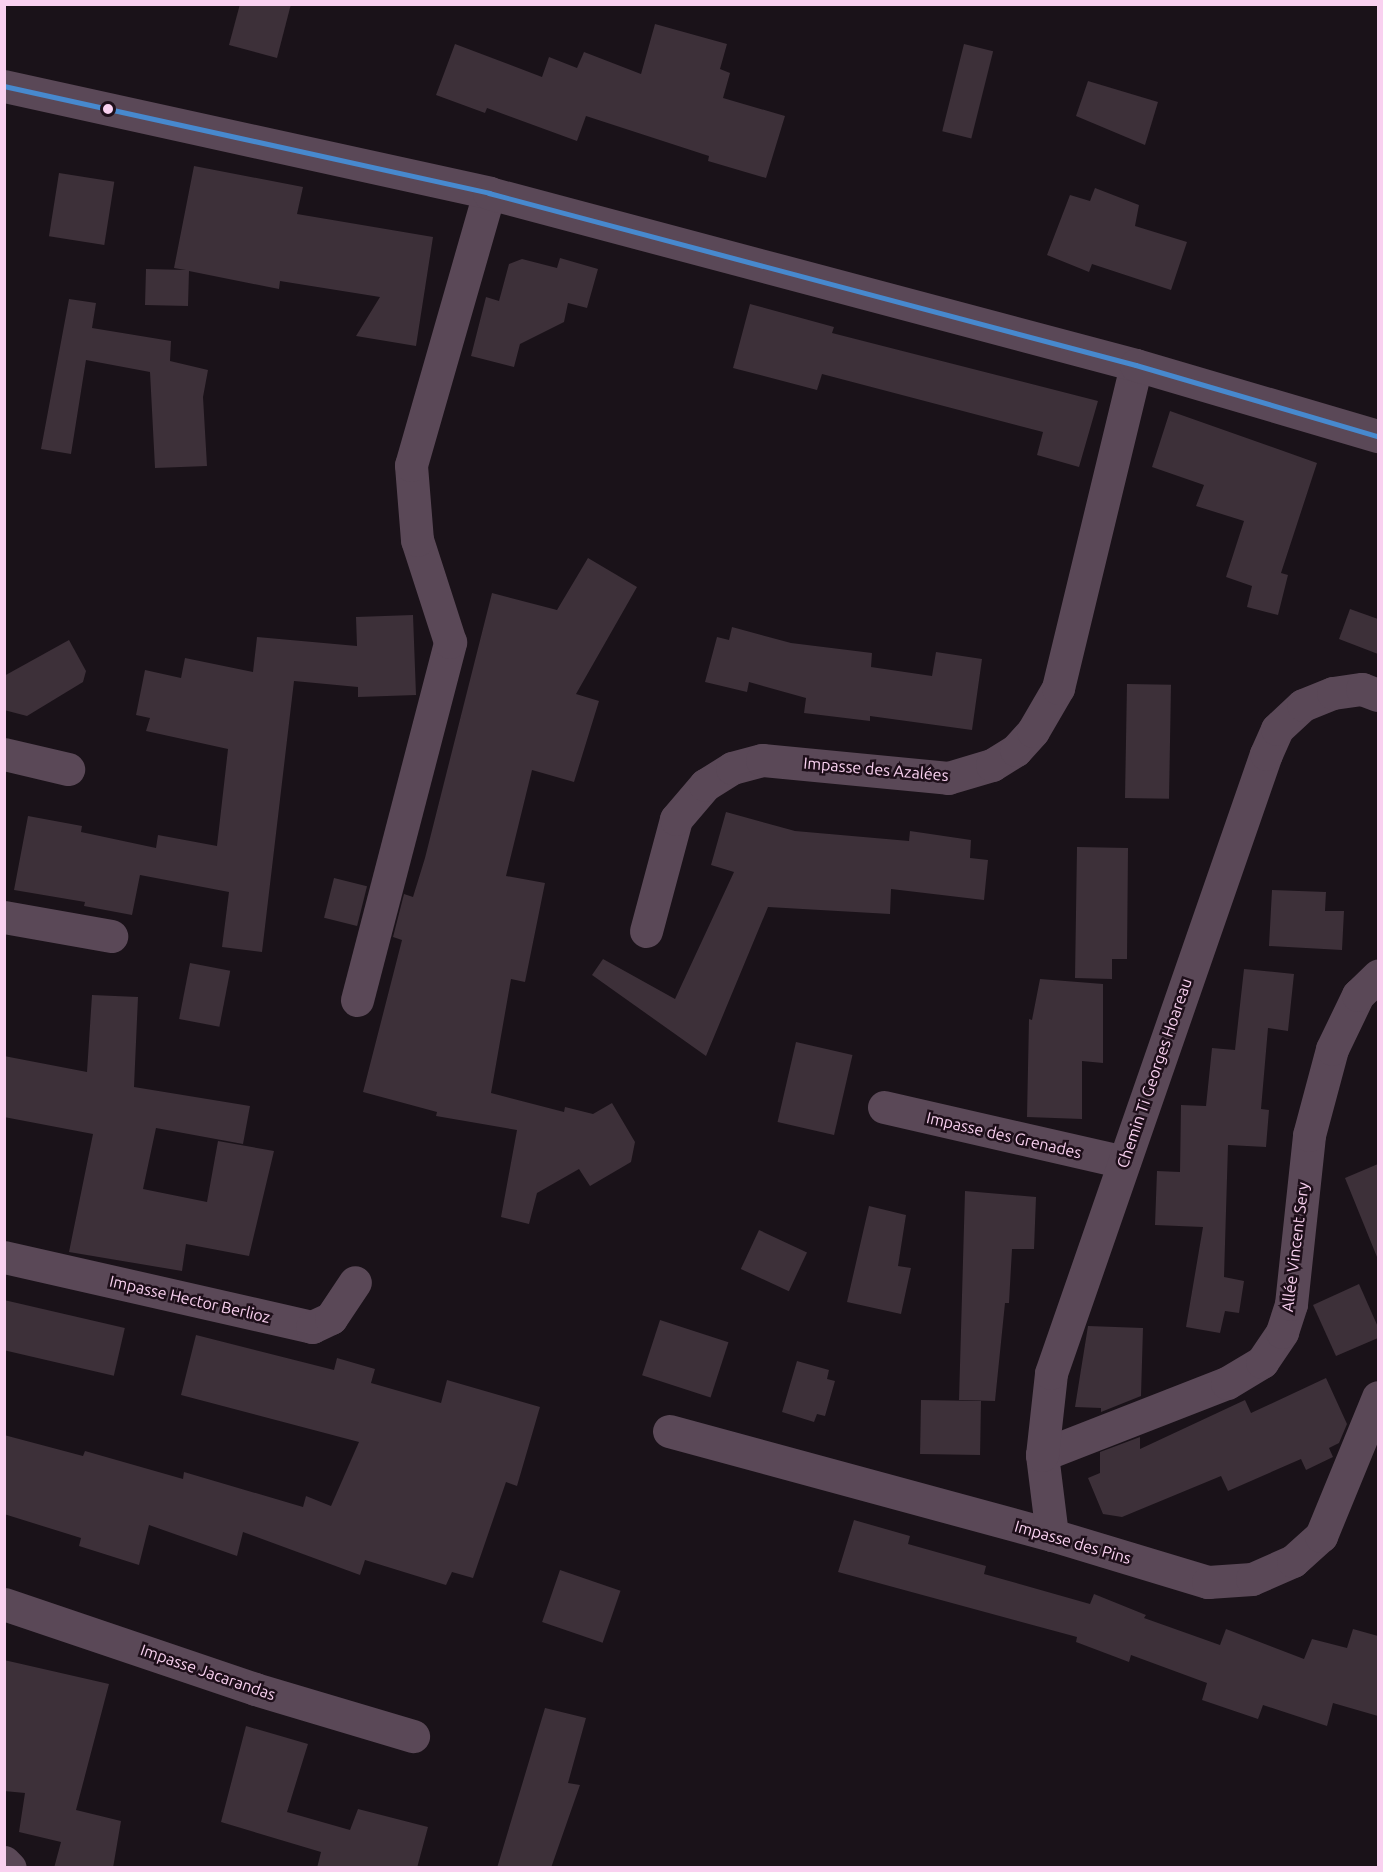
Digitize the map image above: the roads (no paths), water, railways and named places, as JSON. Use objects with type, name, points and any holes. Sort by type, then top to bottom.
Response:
[{"type":"street","points":[[4,86],[489,193],[1136,365],[1378,436]]},
{"type":"street","points":[[357,1000],[450,642],[417,540],[411,465],[489,193]]},
{"type":"street","name":"Impasse des Azalées","points":[[646,931],[676,819],[705,785],[732,768],[762,760],[948,778],[992,765],[1016,750],[1034,731],[1058,688],[1136,365]]},
{"type":"street","name":"Chemin Ti Georges Hoareau","points":[[1052,1535],[1042,1455],[1051,1373],[1277,729],[1303,705],[1332,693],[1362,689],[1378,695]]},
{"type":"street","points":[[4,753],[68,769]]},
{"type":"street","points":[[4,917],[111,936]]},
{"type":"street","name":"Allée Vincent Sery","points":[[1042,1455],[1227,1383],[1262,1362],[1282,1332],[1291,1304],[1309,1135],[1332,1050],[1358,995],[1378,976]]},
{"type":"street","name":"Impasse des Grenades","points":[[884,1107],[1124,1162]]},
{"type":"street","name":"Impasse Hector Berlioz","points":[[4,1257],[312,1327],[331,1318],[355,1282]]},
{"type":"street","name":"Impasse des Pins","points":[[669,1431],[1052,1535],[1208,1582],[1252,1579],[1293,1561],[1321,1536],[1378,1397]]},
{"type":"street","name":"Impasse Jacarandas","points":[[4,1604],[255,1689],[413,1737]]},
{"type":"street","points":[[4,1862],[10,1868]]}]
